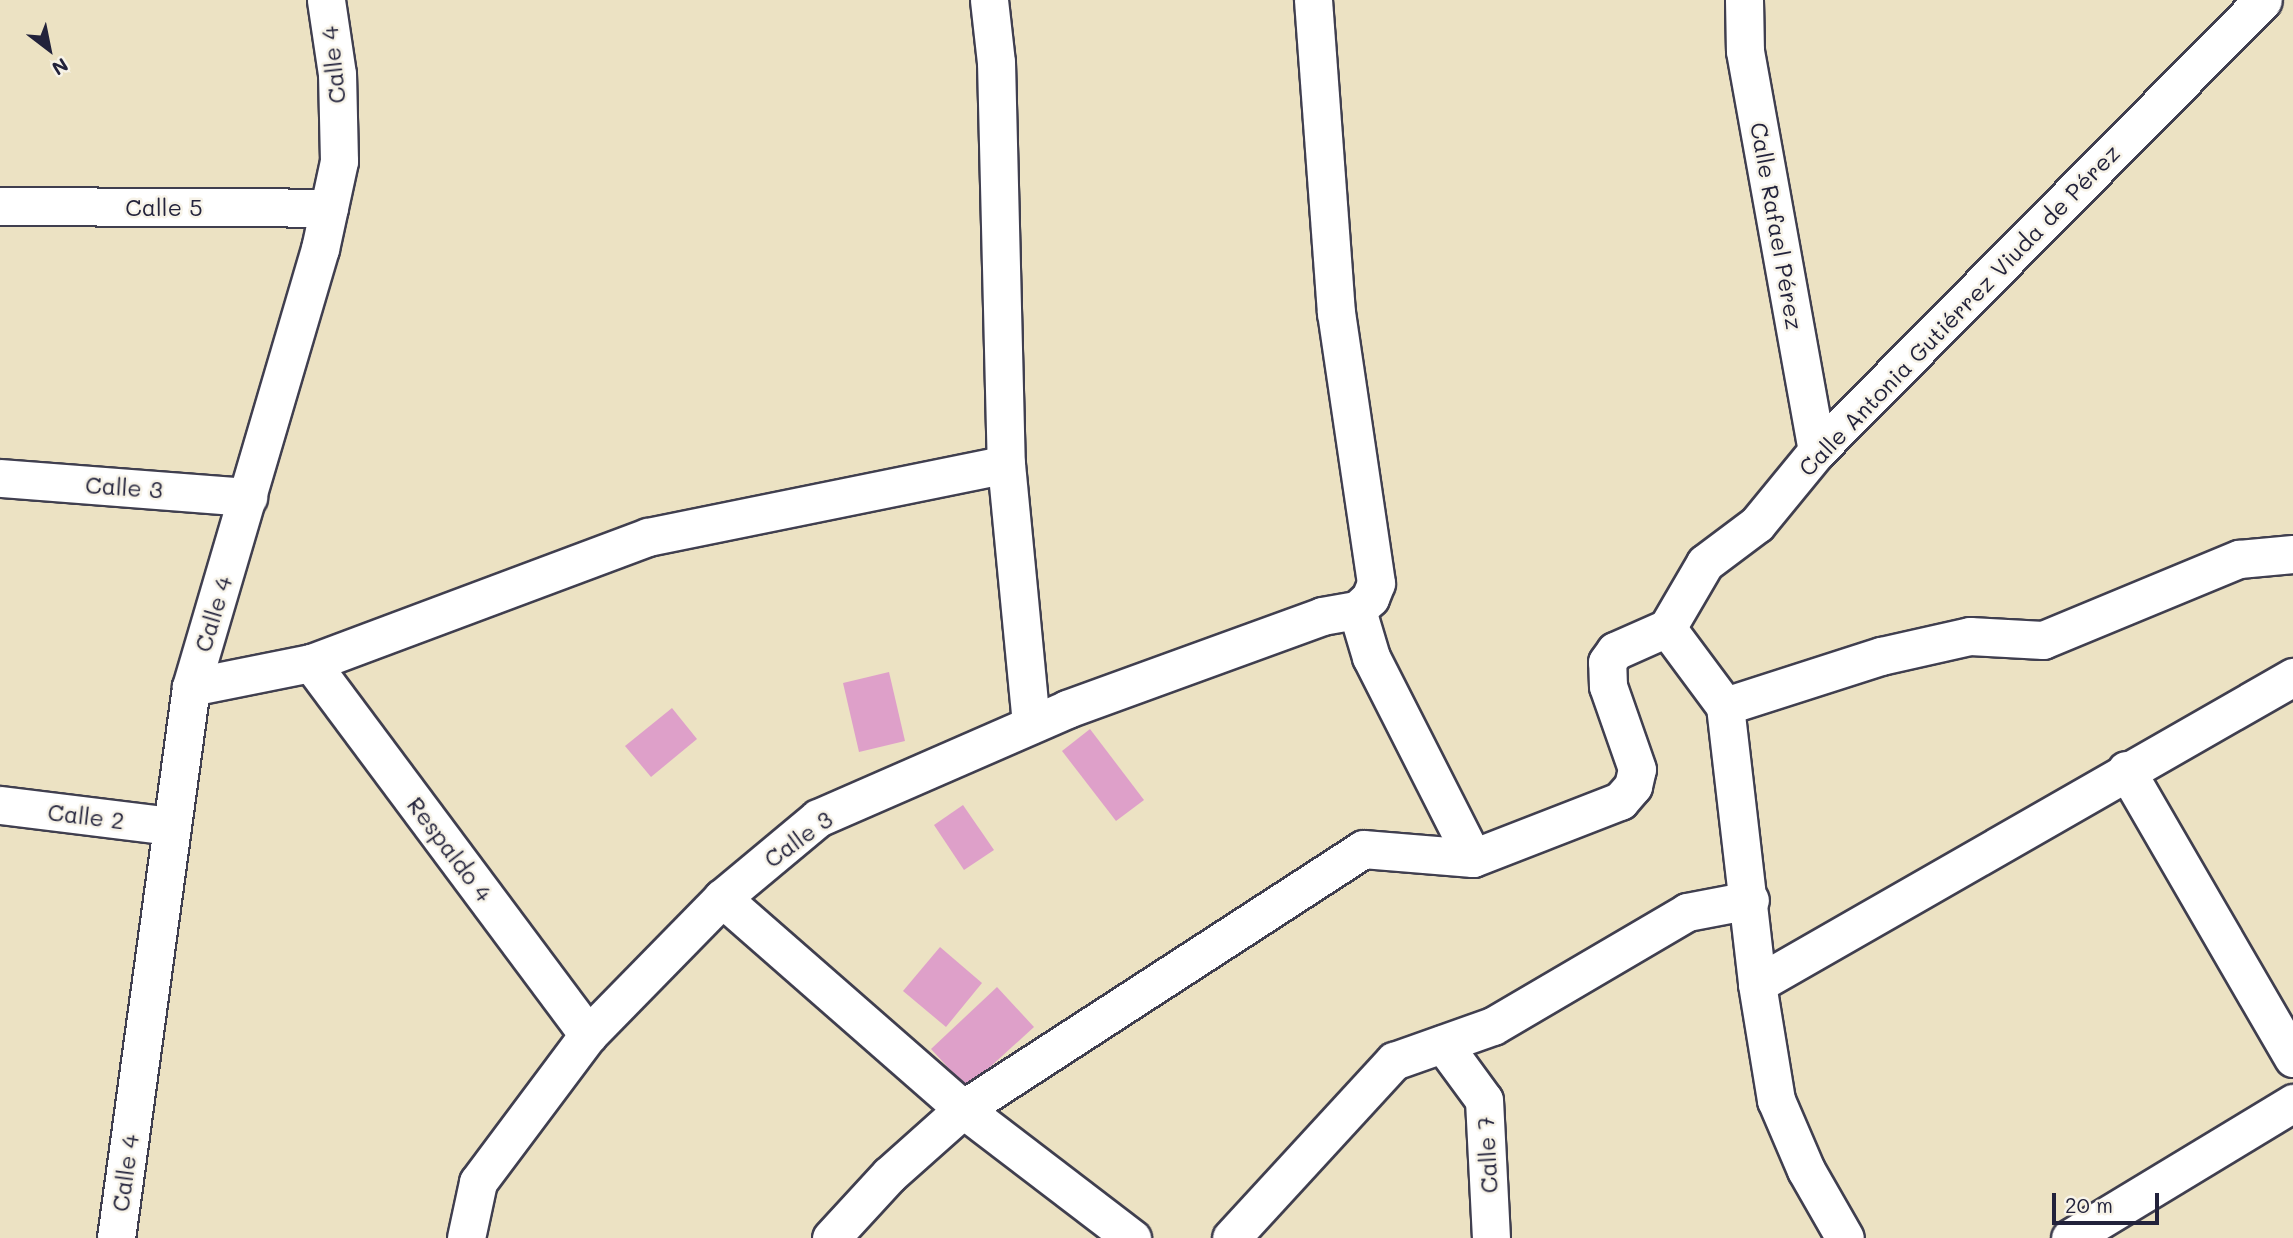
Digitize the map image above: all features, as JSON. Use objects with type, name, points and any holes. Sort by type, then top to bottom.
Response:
[{"type":"street","name":"Calle 4","points":[[116,1238],[191,687],[248,497],[329,208],[339,161],[338,87],[326,0]]},
{"type":"street","points":[[989,0],[996,62],[1006,464],[1031,724]]},
{"type":"street","points":[[1312,0],[1336,313],[1376,583],[1370,598],[1339,612],[1371,657],[1472,858]]},
{"type":"street","name":"Calle Rafael Pérez","points":[[1744,0],[1745,51],[1818,451]]},
{"type":"street","name":"Calle Antonia Gutiérrez Viuda de Pérez","points":[[1667,628],[1704,563],[1757,524],[1818,451],[2263,0]]},
{"type":"street","name":"Calle 5","points":[[0,206],[329,208]]},
{"type":"street","points":[[191,687],[311,663],[648,537],[1006,464]]},
{"type":"street","name":"Calle 3","points":[[0,478],[248,497]]},
{"type":"street","points":[[1725,706],[1881,656],[1970,636],[2043,640],[2239,559],[2293,554]]},
{"type":"street","name":"Calle 3","points":[[466,1238],[478,1182],[588,1035],[722,898],[818,818],[1031,724],[1339,612]]},
{"type":"street","points":[[831,1238],[889,1175],[963,1109],[1363,849],[1472,858],[1620,802],[1633,786],[1637,769],[1608,686],[1607,662],[1615,651],[1667,628],[1725,706],[1750,900],[1757,984],[1776,1100],[1806,1170],[1845,1238]]},
{"type":"street","name":"Respaldo 4","points":[[311,663],[588,1035]]},
{"type":"street","points":[[1757,984],[2126,770],[2293,677]]},
{"type":"street","points":[[2126,770],[2293,1058]]},
{"type":"street","name":"Calle 2","points":[[0,805],[172,826]]},
{"type":"street","points":[[722,898],[963,1109],[1132,1238]]},
{"type":"street","points":[[1231,1238],[1394,1061],[1493,1026],[1687,912],[1750,900]]},
{"type":"street","name":"Calle 7","points":[[1443,1044],[1484,1100],[1491,1238]]},
{"type":"street","points":[[2070,1238],[2293,1103]]},
{"type":"building","points":[[889,672],[905,741],[859,752],[843,683]]},
{"type":"building","points":[[672,708],[697,739],[651,777],[625,746]]},
{"type":"building","points":[[1090,729],[1144,800],[1116,821],[1062,751]]},
{"type":"building","points":[[963,805],[994,850],[964,870],[934,825]]},
{"type":"building","points":[[940,947],[982,983],[946,1027],[903,991]]},
{"type":"building","points":[[997,987],[1034,1027],[967,1088],[931,1049]]}]
